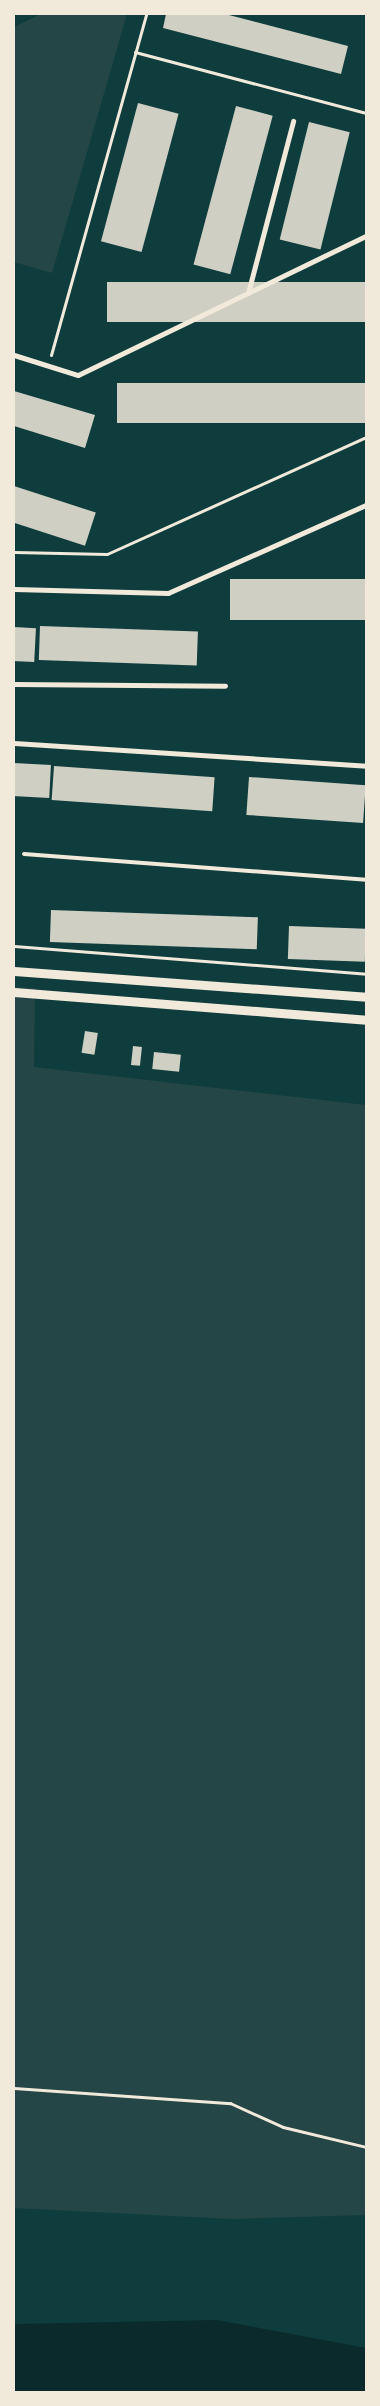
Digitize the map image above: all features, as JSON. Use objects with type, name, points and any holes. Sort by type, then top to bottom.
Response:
[{"type":"street","points":[[248,293],[293,121]]},
{"type":"street","points":[[14,355],[78,375],[366,236]]},
{"type":"street","points":[[14,589],[168,593],[366,506]]},
{"type":"street","points":[[14,684],[225,686]]},
{"type":"street","points":[[14,743],[366,766]]},
{"type":"street","points":[[14,971],[366,997]]},
{"type":"street","points":[[14,992],[366,1020]]},
{"type":"lane","points":[[24,854],[366,880]]},
{"type":"path","points":[[48,366],[146,14]]},
{"type":"path","points":[[136,52],[366,113]]},
{"type":"path","points":[[14,552],[107,554],[366,437]]},
{"type":"path","points":[[14,946],[366,974]]},
{"type":"path","points":[[14,2088],[230,2103],[284,2127],[366,2147]]},
{"type":"shaded area","points":[[41,14],[127,14],[52,273],[14,262],[14,27]]},
{"type":"shaded area","points":[[14,987],[35,988],[34,1067],[366,1105],[366,2215],[232,2219],[14,2208]]},
{"type":"shaded area","points":[[217,2320],[366,2348],[366,2392],[14,2392],[14,2324]]},
{"type":"building","points":[[166,14],[225,14],[348,46],[341,74],[163,28]]},
{"type":"building","points":[[138,103],[179,114],[142,252],[101,241]]},
{"type":"building","points":[[236,106],[273,116],[230,274],[194,264]]},
{"type":"building","points":[[309,122],[350,132],[320,250],[280,239]]},
{"type":"building","points":[[107,282],[366,282],[366,322],[107,322]]},
{"type":"building","points":[[117,383],[366,383],[366,423],[117,423]]},
{"type":"building","points":[[14,391],[95,415],[85,448],[14,426]]},
{"type":"building","points":[[14,486],[96,513],[85,546],[14,523]]},
{"type":"building","points":[[230,579],[366,579],[366,620],[230,620]]},
{"type":"building","points":[[40,626],[198,632],[197,665],[39,660]]},
{"type":"building","points":[[14,627],[36,628],[34,662],[14,661]]},
{"type":"building","points":[[14,763],[51,765],[49,798],[14,796]]},
{"type":"building","points":[[54,766],[215,777],[212,811],[52,800]]},
{"type":"building","points":[[249,777],[366,785],[363,823],[246,815]]},
{"type":"building","points":[[51,910],[258,917],[257,949],[50,942]]},
{"type":"building","points":[[289,926],[366,929],[365,962],[288,959]]},
{"type":"building","points":[[85,1031],[98,1033],[94,1055],[82,1053]]},
{"type":"building","points":[[133,1046],[142,1047],[140,1066],[131,1065]]},
{"type":"building","points":[[154,1052],[181,1055],[179,1072],[152,1069]]}]
